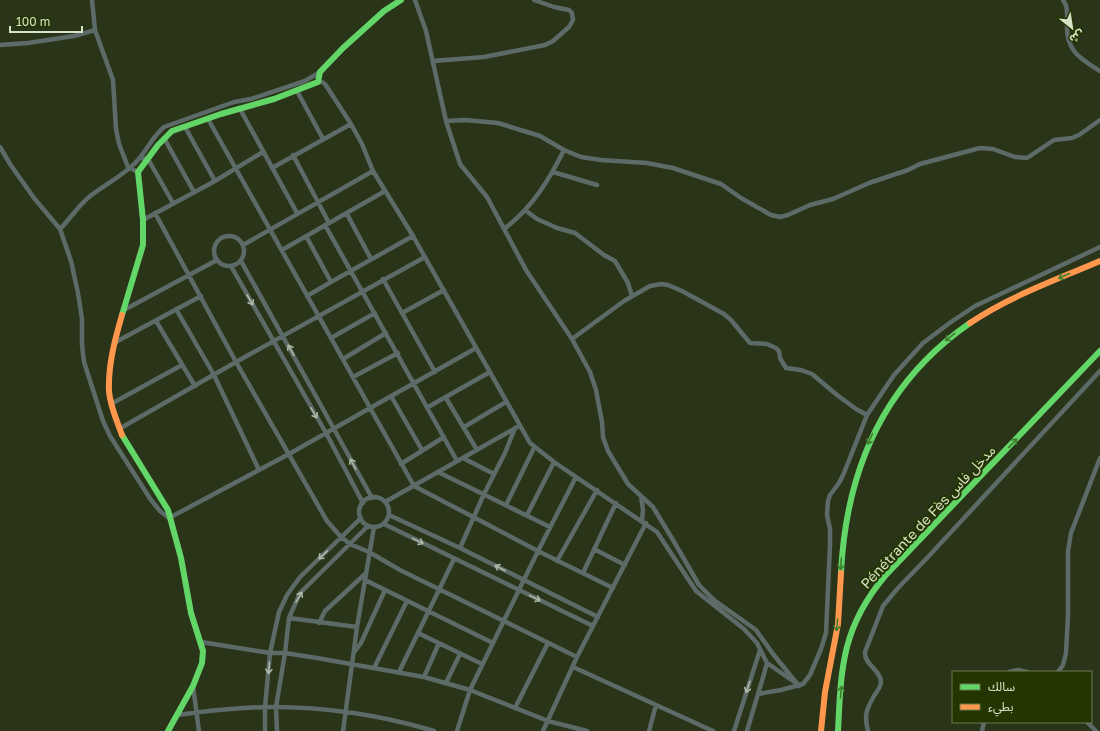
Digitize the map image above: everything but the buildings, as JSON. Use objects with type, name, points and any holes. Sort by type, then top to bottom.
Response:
[{"type":"main road","points":[[168,731],[193,686],[202,663],[203,652],[201,642],[190,613],[181,558],[168,510],[119,429],[111,404],[109,392],[110,366],[114,343],[143,245],[143,220],[138,172],[164,138],[172,131],[297,91],[318,82],[320,72],[343,48],[384,11],[401,0]]},
{"type":"main road","name":"Pénétrante de Fès مدخل فاس","points":[[821,731],[825,692],[837,626],[846,518],[859,467],[878,423],[897,393],[914,372],[933,352],[960,330],[982,315],[1006,302],[1100,261]]},
{"type":"main road","name":"Pénétrante de Fès مدخل فاس","points":[[838,731],[841,689],[847,647],[855,622],[872,593],[885,576],[1100,351]]},
{"type":"street","points":[[92,0],[95,30],[113,80],[116,129],[119,144],[129,169],[138,172]]},
{"type":"street","points":[[415,0],[426,30],[446,121],[462,168],[482,190],[526,270],[572,339],[593,381],[602,422],[603,437],[608,451],[628,484],[653,507],[698,585],[714,600],[756,630],[798,686]]},
{"type":"street","points":[[433,61],[484,57],[526,50],[550,43],[569,27],[573,20],[572,13],[570,10],[554,7],[534,0]]},
{"type":"street","points":[[1063,0],[1067,7],[1067,37],[1070,46],[1081,59],[1100,71]]},
{"type":"street","points":[[0,45],[74,36],[95,30]]},
{"type":"street","points":[[60,229],[83,203],[129,169],[140,158],[154,136],[164,127],[234,102],[252,99],[305,82],[320,72]]},
{"type":"street","points":[[318,82],[325,84],[352,124],[373,171],[444,290],[506,402],[517,427],[534,448],[644,522],[661,536],[696,591],[744,629],[752,637],[767,663],[798,686]]},
{"type":"street","points":[[297,91],[323,139]]},
{"type":"street","points":[[240,109],[297,213]]},
{"type":"street","points":[[208,119],[414,486],[538,551],[613,588]]},
{"type":"street","points":[[446,121],[465,120],[498,123],[540,136],[576,156],[589,159],[647,163],[673,168],[721,184],[741,198],[771,214],[780,217],[810,205],[833,199],[869,183],[908,170],[920,164],[980,148],[993,149],[1014,157],[1027,158],[1054,140],[1072,138],[1079,135],[1100,120]]},
{"type":"street","points":[[272,168],[293,155],[352,124]]},
{"type":"street","points":[[185,127],[215,180]]},
{"type":"street","points":[[164,138],[194,192]]},
{"type":"street","points":[[0,147],[30,193],[60,229],[71,261],[78,293],[82,319],[82,345],[84,362],[103,420],[110,436],[147,494],[160,511],[170,518],[289,454],[476,348]]},
{"type":"street","points":[[504,229],[525,210],[539,194],[553,172],[564,150]]},
{"type":"street","points":[[143,220],[263,152]]},
{"type":"street","points":[[293,155],[351,270],[457,461]]},
{"type":"street","points":[[140,158],[148,159],[173,203]]},
{"type":"street","points":[[243,245],[373,171]]},
{"type":"street","points":[[553,172],[597,185]]},
{"type":"street","points":[[282,250],[385,191]]},
{"type":"street","points":[[525,210],[537,219],[557,228],[575,233],[604,255],[615,261],[628,283],[632,296]]},
{"type":"street","points":[[155,214],[190,275],[236,362],[327,521],[341,537],[350,544],[369,552],[400,570],[578,657]]},
{"type":"street","points":[[347,214],[371,259]]},
{"type":"street","points":[[230,236],[235,237],[243,245],[244,251],[240,261],[236,265],[226,266],[217,260],[214,252],[215,246],[221,238],[230,236]]},
{"type":"street","points":[[306,236],[331,282]]},
{"type":"street","points":[[307,296],[413,236]]},
{"type":"street","points":[[758,694],[798,686],[805,682],[822,650],[826,633],[830,545],[827,510],[828,501],[830,495],[844,473],[866,415],[894,375],[923,343],[975,306],[1100,247]]},
{"type":"street","points":[[119,429],[425,257]]},
{"type":"street","points":[[124,310],[217,260]]},
{"type":"street","points":[[240,261],[372,498]]},
{"type":"street","points":[[231,266],[326,433],[363,503]]},
{"type":"street","points":[[383,280],[435,372]]},
{"type":"street","points":[[572,339],[632,296],[650,286],[658,284],[668,285],[682,291],[728,317],[750,343],[767,344],[776,348],[780,358],[788,369],[801,370],[812,374],[837,395],[866,415]]},
{"type":"street","points":[[402,313],[444,290]]},
{"type":"street","points":[[114,343],[201,296]]},
{"type":"street","points":[[176,309],[214,375],[260,470]]},
{"type":"street","points":[[331,338],[375,313]]},
{"type":"street","points":[[156,321],[195,386]]},
{"type":"street","points":[[343,358],[386,333]]},
{"type":"street","points":[[353,377],[398,354]]},
{"type":"street","points":[[111,404],[182,365]]},
{"type":"street","points":[[868,731],[865,719],[867,710],[880,688],[881,682],[880,677],[867,661],[864,652],[883,606],[1100,371]]},
{"type":"street","points":[[428,407],[490,372]]},
{"type":"street","points":[[391,396],[422,450]]},
{"type":"street","points":[[446,398],[477,450]]},
{"type":"street","points":[[464,428],[506,402]]},
{"type":"street","points":[[385,502],[517,427]]},
{"type":"street","points":[[460,548],[484,494],[517,427]]},
{"type":"street","points":[[401,464],[444,437]]},
{"type":"street","points":[[506,505],[534,448]]},
{"type":"street","points":[[463,458],[494,474]]},
{"type":"street","points":[[1059,671],[1065,660],[1068,616],[1068,551],[1071,532],[1100,458]]},
{"type":"street","points":[[527,515],[554,462]]},
{"type":"street","points":[[438,472],[550,527]]},
{"type":"street","points":[[457,731],[470,690],[482,664],[576,477]]},
{"type":"street","points":[[558,561],[597,490]]},
{"type":"street","points":[[543,731],[593,626],[625,565],[644,522],[641,496]]},
{"type":"street","points":[[371,526],[361,518],[360,508],[363,503],[372,498],[379,498],[385,502],[388,507],[389,515],[384,524]]},
{"type":"street","points":[[583,573],[616,503]]},
{"type":"street","points":[[389,515],[460,548],[598,617]]},
{"type":"street","points":[[265,731],[265,707],[270,653],[279,612],[287,594],[300,577],[361,518]]},
{"type":"street","points":[[277,731],[276,707],[289,618],[300,593],[350,544],[371,526],[384,524],[593,626]]},
{"type":"street","points":[[343,731],[369,552],[371,526]]},
{"type":"street","points":[[594,549],[625,565]]},
{"type":"street","points":[[399,672],[454,559]]},
{"type":"street","points":[[319,623],[325,611],[366,573]]},
{"type":"street","points":[[365,580],[493,643]]},
{"type":"street","points":[[354,652],[361,643],[384,590]]},
{"type":"street","points":[[374,668],[408,601]]},
{"type":"street","points":[[289,618],[357,627]]},
{"type":"street","points":[[418,633],[482,664]]},
{"type":"street","points":[[201,642],[270,653],[285,653],[352,663],[424,677],[470,690],[548,721],[587,731]]},
{"type":"street","points":[[424,677],[439,643]]},
{"type":"street","points":[[515,708],[548,643]]},
{"type":"street","points":[[734,731],[760,650]]},
{"type":"street","points":[[446,683],[460,654]]},
{"type":"street","points":[[747,731],[767,663]]},
{"type":"street","points":[[573,667],[713,731]]},
{"type":"street","points":[[193,686],[199,731]]},
{"type":"street","points":[[649,731],[656,705]]},
{"type":"street","points":[[177,715],[265,707],[321,709],[345,711],[391,719],[434,731]]},
{"type":"street","points":[[1088,723],[1096,731]]},
{"type":"traffic: fast","points":[[122,315],[143,245],[143,220],[138,172],[158,145],[172,131],[221,114],[274,99],[318,82],[320,72],[343,48],[384,11],[401,0]]},
{"type":"traffic: fast","points":[[841,573],[844,535],[851,499],[861,464],[875,432],[892,401],[914,373],[940,347],[970,323]]},
{"type":"traffic: fast","points":[[838,731],[841,687],[846,649],[860,613],[871,595],[885,576],[1100,351]]},
{"type":"traffic: fast","points":[[122,435],[168,510],[181,558],[191,613],[203,651],[202,663],[193,686],[168,731]]},
{"type":"traffic: slow","points":[[970,323],[985,313],[1017,297],[1100,261]]},
{"type":"traffic: slow","points":[[122,315],[112,352],[109,391],[114,413],[122,435]]},
{"type":"traffic: slow","points":[[821,731],[825,692],[838,624],[841,573]]}]
